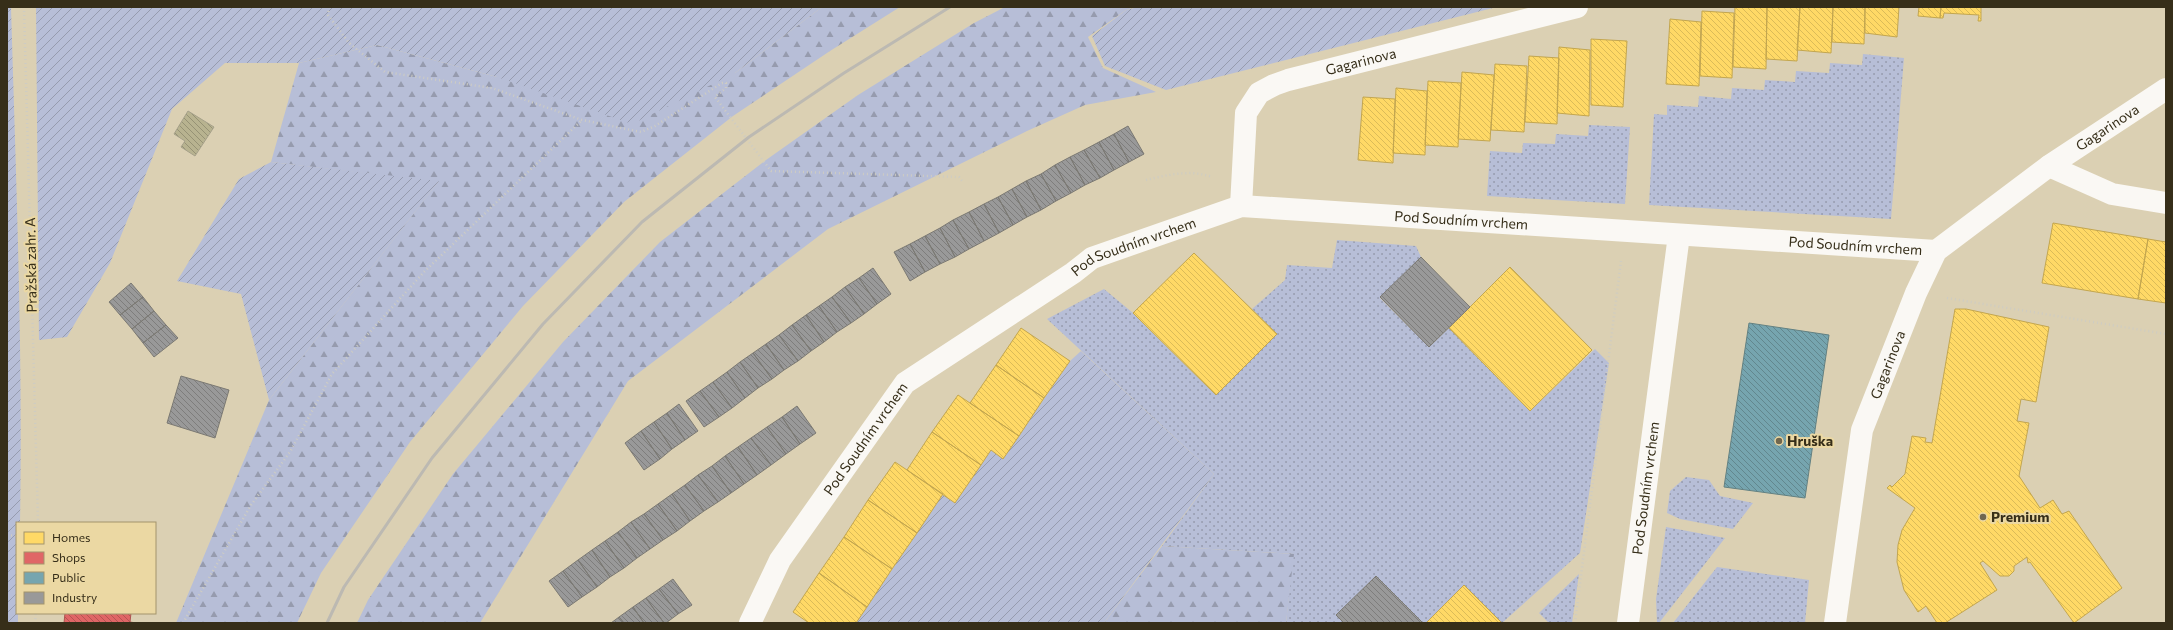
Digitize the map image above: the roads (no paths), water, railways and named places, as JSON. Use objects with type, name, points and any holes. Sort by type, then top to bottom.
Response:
[{"type":"street","name":"Gagarinova","points":[[1242,197],[1246,112],[1259,93],[1274,85],[1577,7]]},
{"type":"street","name":"Gagarinova","points":[[1835,623],[1862,430],[1916,293],[1936,251],[2049,166],[2166,89]]},
{"type":"street","points":[[2049,166],[2112,194],[2166,203]]},
{"type":"street","name":"Pod Soudním vrchem","points":[[750,623],[780,560],[905,383],[1073,273],[1092,258],[1242,197],[1679,235],[1936,251]]},
{"type":"street","name":"Pod Soudním vrchem","points":[[1628,623],[1679,235]]},
{"type":"railway","points":[[327,623],[344,587],[432,458],[543,324],[642,222],[749,137],[844,73],[950,7]]},
{"type":"place","name":"Hruška","points":[[1779,441]]},
{"type":"place","name":"Premium","points":[[1983,517]]}]
